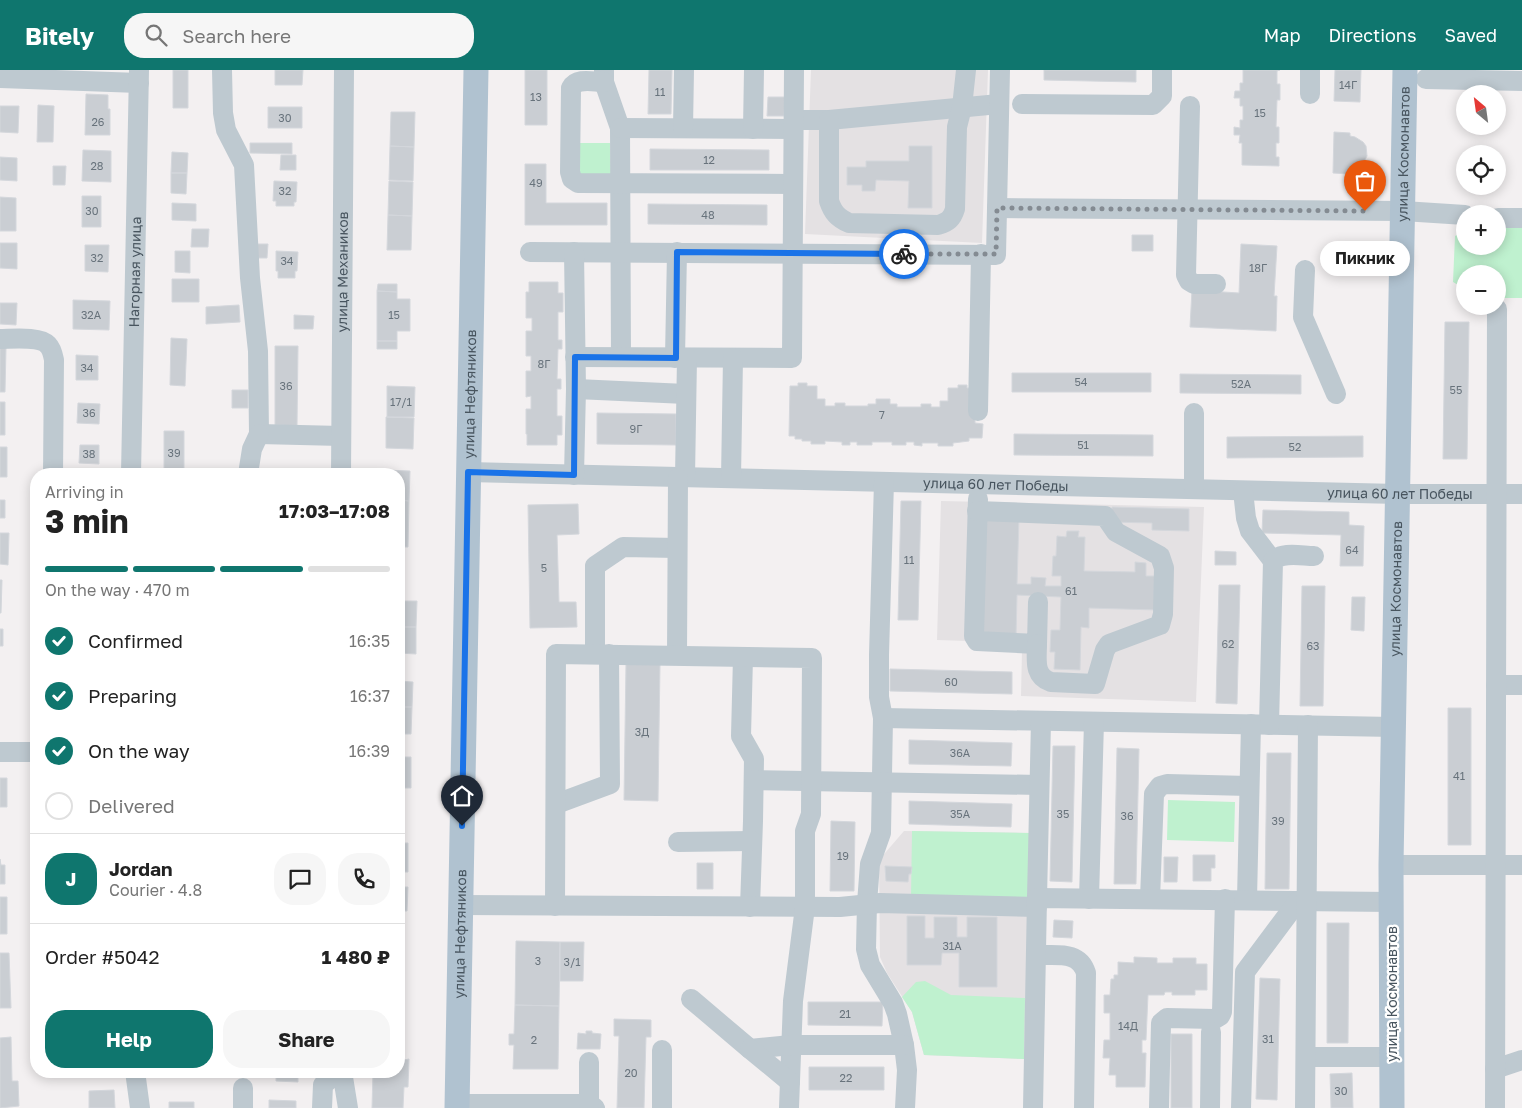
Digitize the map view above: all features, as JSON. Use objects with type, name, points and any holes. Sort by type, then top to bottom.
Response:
[{"type":"main road","name":"улица Нефтяников","points":[[457,1106],[476,70]]},
{"type":"main road","name":"улица Космонавтов","points":[[1392,1108],[1391,865],[1403,211],[1416,74]]},
{"type":"street","points":[[222,70],[223,113],[226,130],[244,164],[250,278],[258,351],[259,434],[252,449],[249,468]]},
{"type":"street","name":"улица Механиков","points":[[341,468],[344,70]]},
{"type":"street","points":[[683,128],[684,70]]},
{"type":"street","points":[[753,129],[754,70]]},
{"type":"street","points":[[575,357],[792,358],[794,70]]},
{"type":"street","points":[[829,120],[829,202],[833,211],[840,219],[849,223],[938,225],[946,223],[952,217],[955,209],[957,127],[962,107],[966,70]]},
{"type":"street","points":[[530,252],[996,254],[1000,70]]},
{"type":"street","points":[[1022,104],[1153,105],[1162,96],[1162,70]]},
{"type":"street","points":[[1310,70],[1310,94]]},
{"type":"street","points":[[1416,74],[1522,81]]},
{"type":"street","points":[[0,78],[139,76]]},
{"type":"street","name":"Нагорная улица","points":[[131,468],[139,76]]},
{"type":"street","points":[[621,357],[621,184],[620,128],[604,76],[574,83],[571,88],[570,172],[572,179],[578,183],[621,184],[793,184]]},
{"type":"street","points":[[620,128],[753,129],[999,104]]},
{"type":"street","points":[[1190,106],[1186,274],[1189,281],[1194,284],[1216,284]]},
{"type":"street","points":[[997,208],[1403,211],[1456,214]]},
{"type":"street","points":[[1506,218],[1522,218]]},
{"type":"street","points":[[574,252],[576,389],[574,475]]},
{"type":"street","points":[[677,252],[681,358],[686,394],[677,548],[677,655]]},
{"type":"street","points":[[978,411],[981,254]]},
{"type":"street","points":[[1305,270],[1303,317],[1336,394]]},
{"type":"street","points":[[1495,1108],[1497,315]]},
{"type":"street","points":[[0,339],[40,340],[52,350],[54,360],[53,468]]},
{"type":"street","points":[[731,478],[733,358]]},
{"type":"street","points":[[576,389],[686,394]]},
{"type":"street","points":[[1194,413],[1194,489]]},
{"type":"street","points":[[259,434],[341,436]]},
{"type":"street","name":"улица 60 лет Победы","points":[[468,472],[1243,491],[1522,494]]},
{"type":"street","points":[[884,482],[879,697],[883,718],[881,833],[870,864],[867,903],[867,958],[893,1003],[897,1014],[907,1070],[906,1108]]},
{"type":"street","points":[[978,484],[974,636],[977,641],[983,643],[1037,644]]},
{"type":"street","points":[[1038,602],[1036,666],[1038,673],[1045,680],[1051,682],[1095,684],[1105,650],[1109,644],[1160,624],[1164,614],[1164,568],[1160,556],[1116,532],[1105,516],[1105,487]]},
{"type":"street","points":[[1243,491],[1246,518],[1250,531],[1273,561]]},
{"type":"street","points":[[977,511],[1105,516]]},
{"type":"street","points":[[556,804],[610,784],[595,566],[623,546],[677,548]]},
{"type":"street","points":[[1247,899],[1249,786],[1260,725],[1273,561],[1277,556],[1284,555],[1314,556]]},
{"type":"street","points":[[555,906],[556,654],[812,658],[812,814],[805,831],[805,907],[793,994],[789,1108]]},
{"type":"street","points":[[743,657],[742,736],[754,759],[750,907]]},
{"type":"street","points":[[1496,685],[1522,685]]},
{"type":"street","points":[[883,718],[1394,727]]},
{"type":"street","points":[[1033,1108],[1041,721]]},
{"type":"street","points":[[1089,898],[1094,722]]},
{"type":"street","points":[[1305,1108],[1303,901],[1308,725]]},
{"type":"street","points":[[0,752],[30,752]]},
{"type":"street","points":[[754,780],[1039,785]]},
{"type":"street","points":[[1150,899],[1154,794],[1157,789],[1167,784],[1249,786]]},
{"type":"street","points":[[678,842],[752,841]]},
{"type":"street","points":[[1391,865],[1522,865]]},
{"type":"street","points":[[461,905],[840,907],[867,903],[1037,903],[1089,898],[1391,902]]},
{"type":"street","points":[[1159,1108],[1161,1024],[1167,1018],[1215,1019],[1222,1012],[1225,899]]},
{"type":"street","points":[[1241,1108],[1244,972],[1303,901]]},
{"type":"street","points":[[1036,955],[1074,957],[1083,963],[1086,972],[1084,1108]]},
{"type":"street","points":[[691,999],[790,1082]]},
{"type":"street","points":[[1210,1108],[1211,1032]]},
{"type":"street","points":[[750,1048],[791,1045],[904,1045]]},
{"type":"street","points":[[662,1050],[662,1108]]},
{"type":"street","points":[[1306,1057],[1392,1056]]},
{"type":"street","points":[[1495,1069],[1522,1060]]},
{"type":"street","points":[[457,1106],[592,1106],[589,1062]]},
{"type":"street","points":[[136,1078],[140,1108]]},
{"type":"street","points":[[322,1108],[323,1085],[330,1078]]},
{"type":"street","points":[[343,1078],[348,1108]]},
{"type":"street","points":[[243,1088],[243,1108]]},
{"type":"shaded area","points":[[811,70],[988,70],[982,243],[805,234]]},
{"type":"shaded area","points":[[941,501],[1204,507],[1196,702],[1021,696],[1022,650],[968,641],[937,640]]},
{"type":"shaded area","points":[[904,831],[1030,833],[1024,1059],[924,1055],[912,1012],[887,973],[880,957],[879,860]]},
{"type":"green space","points":[[577,143],[610,143],[611,176],[578,176]]},
{"type":"green space","points":[[1506,222],[1522,222],[1522,298],[1506,298],[1506,265],[1456,265],[1456,284],[1453,282],[1455,236],[1456,255],[1506,255]]},
{"type":"green space","points":[[1168,800],[1235,802],[1234,842],[1167,840]]},
{"type":"green space","points":[[912,831],[1030,833],[1028,901],[911,897]]},
{"type":"green space","points":[[925,981],[951,995],[1025,998],[1024,1059],[924,1055],[912,1012],[902,997],[916,982]]},
{"type":"building","points":[[173,70],[188,70],[188,108],[173,108]]},
{"type":"building","points":[[275,70],[303,70],[302,85],[275,85]]},
{"type":"building","points":[[525,70],[547,70],[547,125],[525,125]]},
{"type":"building","points":[[649,70],[672,70],[671,114],[648,114]]},
{"type":"building","points":[[1044,70],[1136,70],[1136,82],[1044,80]]},
{"type":"building","points":[[1243,70],[1280,70],[1277,71],[1277,84],[1280,84],[1280,100],[1277,100],[1276,127],[1279,127],[1279,143],[1276,143],[1276,157],[1279,157],[1279,166],[1242,165],[1242,143],[1239,143],[1240,135],[1234,135],[1234,127],[1240,128],[1240,120],[1243,120],[1243,106],[1240,106],[1240,98],[1234,98],[1235,91],[1240,91],[1240,83],[1243,83]]},
{"type":"building","points":[[1335,70],[1361,70],[1360,102],[1334,101]]},
{"type":"building","points":[[86,94],[108,95],[110,135],[85,135]]},
{"type":"building","points":[[768,97],[785,97],[784,116],[767,116]]},
{"type":"building","points":[[38,105],[54,106],[53,142],[37,142]]},
{"type":"building","points":[[0,106],[19,106],[18,133],[0,132]]},
{"type":"building","points":[[268,107],[302,107],[302,128],[268,128]]},
{"type":"building","points":[[391,112],[415,112],[414,147],[390,146]]},
{"type":"building","points":[[1334,132],[1350,133],[1350,136],[1363,142],[1366,146],[1367,156],[1361,167],[1349,171],[1349,174],[1333,173]]},
{"type":"building","points":[[250,143],[292,143],[292,154],[250,153]]},
{"type":"building","points":[[390,146],[414,147],[413,181],[389,180]]},
{"type":"building","points":[[909,146],[932,146],[932,208],[908,208],[909,181],[876,180],[875,191],[862,191],[862,185],[847,185],[847,167],[866,167],[866,161],[909,161]]},
{"type":"building","points":[[650,149],[769,150],[769,170],[650,170]]},
{"type":"building","points":[[83,150],[111,151],[111,182],[82,181]]},
{"type":"building","points":[[172,152],[188,153],[187,173],[171,173]]},
{"type":"building","points":[[281,155],[296,155],[296,170],[280,170]]},
{"type":"building","points":[[0,157],[17,158],[17,181],[0,180]]},
{"type":"building","points":[[525,164],[546,164],[546,203],[607,203],[607,225],[525,225]]},
{"type":"building","points":[[53,166],[66,166],[65,185],[53,185]]},
{"type":"building","points":[[171,173],[187,173],[186,194],[171,193]]},
{"type":"building","points":[[274,181],[297,182],[294,206],[276,206],[276,201],[273,201]]},
{"type":"building","points":[[389,181],[413,182],[412,216],[388,215]]},
{"type":"building","points":[[82,196],[101,196],[101,227],[82,227]]},
{"type":"building","points":[[0,197],[16,198],[16,231],[0,231]]},
{"type":"building","points":[[172,203],[196,204],[196,221],[172,220]]},
{"type":"building","points":[[648,204],[767,205],[767,225],[648,224]]},
{"type":"building","points":[[388,215],[412,216],[411,250],[387,250]]},
{"type":"building","points":[[192,229],[209,229],[208,247],[191,247]]},
{"type":"building","points":[[1132,235],[1153,235],[1153,251],[1132,251]]},
{"type":"building","points":[[0,243],[17,243],[17,269],[0,268]]},
{"type":"building","points":[[256,244],[268,244],[267,258],[255,258]]},
{"type":"building","points":[[1241,244],[1277,246],[1274,296],[1277,296],[1276,331],[1190,327],[1192,290],[1239,293]]},
{"type":"building","points":[[85,245],[109,245],[108,272],[85,271]]},
{"type":"building","points":[[175,251],[190,251],[190,273],[175,272]]},
{"type":"building","points":[[276,251],[298,252],[295,278],[278,278]]},
{"type":"building","points":[[172,279],[199,279],[199,302],[172,302]]},
{"type":"building","points":[[529,282],[558,282],[558,293],[563,293],[563,312],[558,312],[558,340],[562,340],[562,349],[558,349],[557,379],[561,379],[561,389],[557,389],[557,416],[562,416],[562,435],[557,435],[557,445],[527,445],[526,409],[531,409],[531,396],[526,397],[526,371],[531,371],[531,356],[526,356],[526,331],[532,331],[532,318],[526,318],[526,292],[529,292]]},
{"type":"building","points":[[378,284],[397,284],[397,292],[377,291]]},
{"type":"building","points":[[377,291],[397,292],[397,299],[410,299],[410,331],[397,331],[397,341],[377,341]]},
{"type":"building","points":[[73,300],[110,301],[109,330],[73,329]]},
{"type":"building","points":[[0,303],[17,303],[16,325],[0,324]]},
{"type":"building","points":[[239,305],[240,322],[206,324],[206,307]]},
{"type":"building","points":[[294,315],[314,316],[313,329],[294,329]]},
{"type":"building","points":[[1445,322],[1469,322],[1467,459],[1443,459]]},
{"type":"building","points":[[171,338],[187,339],[185,386],[170,385]]},
{"type":"building","points":[[377,341],[397,341],[397,349],[377,349]]},
{"type":"building","points":[[275,346],[298,346],[297,426],[275,425]]},
{"type":"building","points":[[0,347],[6,347],[5,392],[0,392]]},
{"type":"building","points":[[76,355],[98,356],[98,380],[76,380]]},
{"type":"building","points":[[1012,373],[1151,373],[1151,392],[1012,392]]},
{"type":"building","points":[[1180,374],[1301,375],[1301,394],[1180,393]]},
{"type":"building","points":[[798,383],[807,383],[807,386],[817,386],[817,399],[825,399],[825,406],[845,403],[845,406],[868,406],[868,404],[876,404],[876,399],[890,399],[890,404],[897,404],[897,407],[921,407],[921,404],[931,404],[931,407],[940,407],[940,401],[948,401],[948,388],[958,388],[958,385],[967,385],[967,388],[975,388],[975,423],[983,424],[982,438],[969,438],[969,441],[953,443],[953,446],[938,446],[938,443],[922,443],[922,446],[914,445],[914,442],[906,442],[906,445],[892,445],[892,442],[872,442],[872,445],[857,445],[857,442],[850,442],[850,445],[842,445],[842,442],[825,441],[825,444],[811,444],[811,441],[802,441],[802,439],[795,439],[795,436],[789,436],[790,386],[798,386]]},
{"type":"building","points":[[387,386],[415,387],[414,417],[387,417]]},
{"type":"building","points":[[232,390],[248,390],[248,408],[232,408]]},
{"type":"building","points":[[0,402],[5,402],[5,435],[0,435]]},
{"type":"building","points":[[78,403],[100,404],[99,424],[77,423]]},
{"type":"building","points":[[597,413],[676,414],[676,445],[597,444]]},
{"type":"building","points":[[386,417],[414,418],[413,449],[386,448]]},
{"type":"building","points":[[164,431],[184,431],[184,468],[164,468]]},
{"type":"building","points":[[1014,434],[1153,435],[1153,456],[1014,455]]},
{"type":"building","points":[[1363,436],[1363,457],[1227,458],[1227,437]]},
{"type":"building","points":[[80,445],[99,445],[99,464],[79,463]]},
{"type":"building","points":[[0,447],[7,447],[7,477],[0,477]]},
{"type":"building","points":[[405,471],[410,471],[409,501],[405,501]]},
{"type":"building","points":[[0,500],[5,500],[5,518],[0,518]]},
{"type":"building","points":[[405,501],[409,501],[408,547],[405,547]]},
{"type":"building","points":[[901,501],[921,501],[918,620],[898,620]]},
{"type":"building","points":[[578,504],[579,534],[557,535],[559,602],[576,602],[577,627],[530,628],[528,505]]},
{"type":"building","points":[[1112,507],[1189,509],[1189,531],[1152,530],[1152,523],[1111,522]]},
{"type":"building","points":[[1263,510],[1349,512],[1349,525],[1364,526],[1363,566],[1340,566],[1341,535],[1262,533]]},
{"type":"building","points":[[986,516],[1019,517],[1017,584],[1031,584],[1031,577],[1046,578],[1045,586],[1061,586],[1061,576],[1052,576],[1057,536],[1066,537],[1067,531],[1079,531],[1078,537],[1085,537],[1084,571],[1135,572],[1135,562],[1146,563],[1146,576],[1159,576],[1158,610],[1089,608],[1089,628],[1081,627],[1080,670],[1054,669],[1055,652],[1050,652],[1051,630],[1060,630],[1061,597],[1017,595],[1016,637],[982,636]]},
{"type":"building","points":[[0,533],[9,533],[8,565],[0,564]]},
{"type":"building","points":[[1215,551],[1236,552],[1236,565],[1215,565]]},
{"type":"building","points":[[0,580],[2,580],[1,613],[0,613]]},
{"type":"building","points":[[1219,585],[1240,585],[1237,704],[1216,703]]},
{"type":"building","points":[[1302,586],[1325,586],[1323,706],[1300,706]]},
{"type":"building","points":[[1352,597],[1365,597],[1364,631],[1351,630]]},
{"type":"building","points":[[405,601],[417,601],[416,627],[405,627]]},
{"type":"building","points":[[405,627],[416,627],[416,654],[405,653]]},
{"type":"building","points":[[0,629],[3,629],[3,646],[0,646]]},
{"type":"building","points":[[626,663],[660,664],[658,801],[624,800]]},
{"type":"building","points":[[890,669],[1012,672],[1012,694],[890,691]]},
{"type":"building","points":[[405,681],[413,682],[412,707],[405,707]]},
{"type":"building","points":[[405,707],[412,707],[411,734],[405,734]]},
{"type":"building","points":[[1448,708],[1471,708],[1471,845],[1448,845]]},
{"type":"building","points":[[909,740],[1012,743],[1011,766],[909,764]]},
{"type":"building","points":[[1053,746],[1075,746],[1072,882],[1050,881]]},
{"type":"building","points":[[1117,748],[1139,749],[1136,884],[1114,884]]},
{"type":"building","points":[[1267,753],[1291,753],[1289,889],[1265,889]]},
{"type":"building","points":[[405,757],[411,757],[411,788],[405,788]]},
{"type":"building","points":[[0,778],[7,778],[7,807],[0,807]]},
{"type":"building","points":[[909,801],[1012,804],[1011,827],[909,824]]},
{"type":"building","points":[[831,821],[855,822],[854,891],[830,891]]},
{"type":"building","points":[[405,843],[408,843],[408,872],[405,872]]},
{"type":"building","points":[[1193,855],[1215,855],[1215,868],[1211,868],[1211,881],[1193,881]]},
{"type":"building","points":[[1164,857],[1178,857],[1177,882],[1164,882]]},
{"type":"building","points":[[0,859],[1,865],[5,865],[5,884],[0,884]]},
{"type":"building","points":[[697,863],[713,863],[713,889],[697,889]]},
{"type":"building","points":[[885,866],[912,867],[908,882],[886,881]]},
{"type":"building","points":[[405,887],[408,887],[407,911],[405,911]]},
{"type":"building","points":[[0,897],[7,897],[7,934],[0,934]]},
{"type":"building","points":[[907,916],[925,916],[925,938],[934,938],[934,917],[957,917],[957,937],[967,937],[967,917],[997,917],[997,987],[959,987],[959,953],[942,953],[941,965],[907,965]]},
{"type":"building","points":[[1054,920],[1073,921],[1072,938],[1053,937]]},
{"type":"building","points":[[1327,923],[1349,923],[1348,1043],[1327,1043]]},
{"type":"building","points":[[516,941],[560,942],[559,1006],[515,1005]]},
{"type":"building","points":[[560,942],[584,942],[583,981],[560,981]]},
{"type":"building","points":[[0,953],[9,953],[11,1008],[0,1008]]},
{"type":"building","points":[[1134,957],[1157,958],[1157,963],[1173,963],[1173,958],[1196,958],[1196,964],[1207,964],[1207,990],[1195,990],[1195,995],[1172,995],[1172,992],[1165,992],[1164,995],[1148,995],[1146,1040],[1142,1040],[1142,1053],[1146,1053],[1145,1087],[1116,1087],[1116,1075],[1109,1075],[1110,1058],[1103,1058],[1104,1040],[1110,1040],[1110,1013],[1104,1013],[1104,995],[1110,995],[1111,979],[1114,979],[1114,975],[1118,975],[1118,962],[1134,963]]},
{"type":"building","points":[[1260,978],[1280,979],[1277,1100],[1256,1099]]},
{"type":"building","points":[[808,1002],[883,1002],[882,1026],[808,1025]]},
{"type":"building","points":[[515,1005],[559,1006],[558,1069],[513,1069],[514,1045],[509,1045],[509,1034],[514,1034]]},
{"type":"building","points":[[614,1019],[651,1020],[651,1037],[646,1037],[644,1108],[617,1108],[619,1036],[614,1036]]},
{"type":"building","points":[[586,1031],[601,1034],[600,1049],[577,1049],[578,1033],[586,1034]]},
{"type":"building","points":[[1171,1034],[1192,1034],[1192,1108],[1171,1108]]},
{"type":"building","points":[[11,1037],[12,1081],[18,1081],[19,1106],[0,1108],[0,1038]]},
{"type":"building","points":[[409,1059],[408,1087],[404,1087],[403,1108],[372,1108],[373,1078],[405,1078],[405,1060]]},
{"type":"building","points":[[809,1067],[884,1067],[884,1090],[809,1090]]},
{"type":"building","points":[[1352,1073],[1353,1108],[1331,1108],[1330,1074]]},
{"type":"building","points":[[276,1078],[298,1078],[298,1082],[276,1081]]},
{"type":"building","points":[[114,1090],[115,1108],[89,1108],[89,1091]]},
{"type":"building","points":[[269,1100],[296,1101],[296,1108],[269,1108]]},
{"type":"building","points":[[169,1102],[194,1102],[194,1108],[169,1108]]},
{"type":"way so far","points":[[904,254],[996,254],[997,208],[1365,211]]},
{"type":"place","name":"Пикник","points":[[1365,211]]},
{"type":"route","points":[[462,826],[468,472],[574,475],[575,357],[676,358],[677,252],[904,254]]}]
